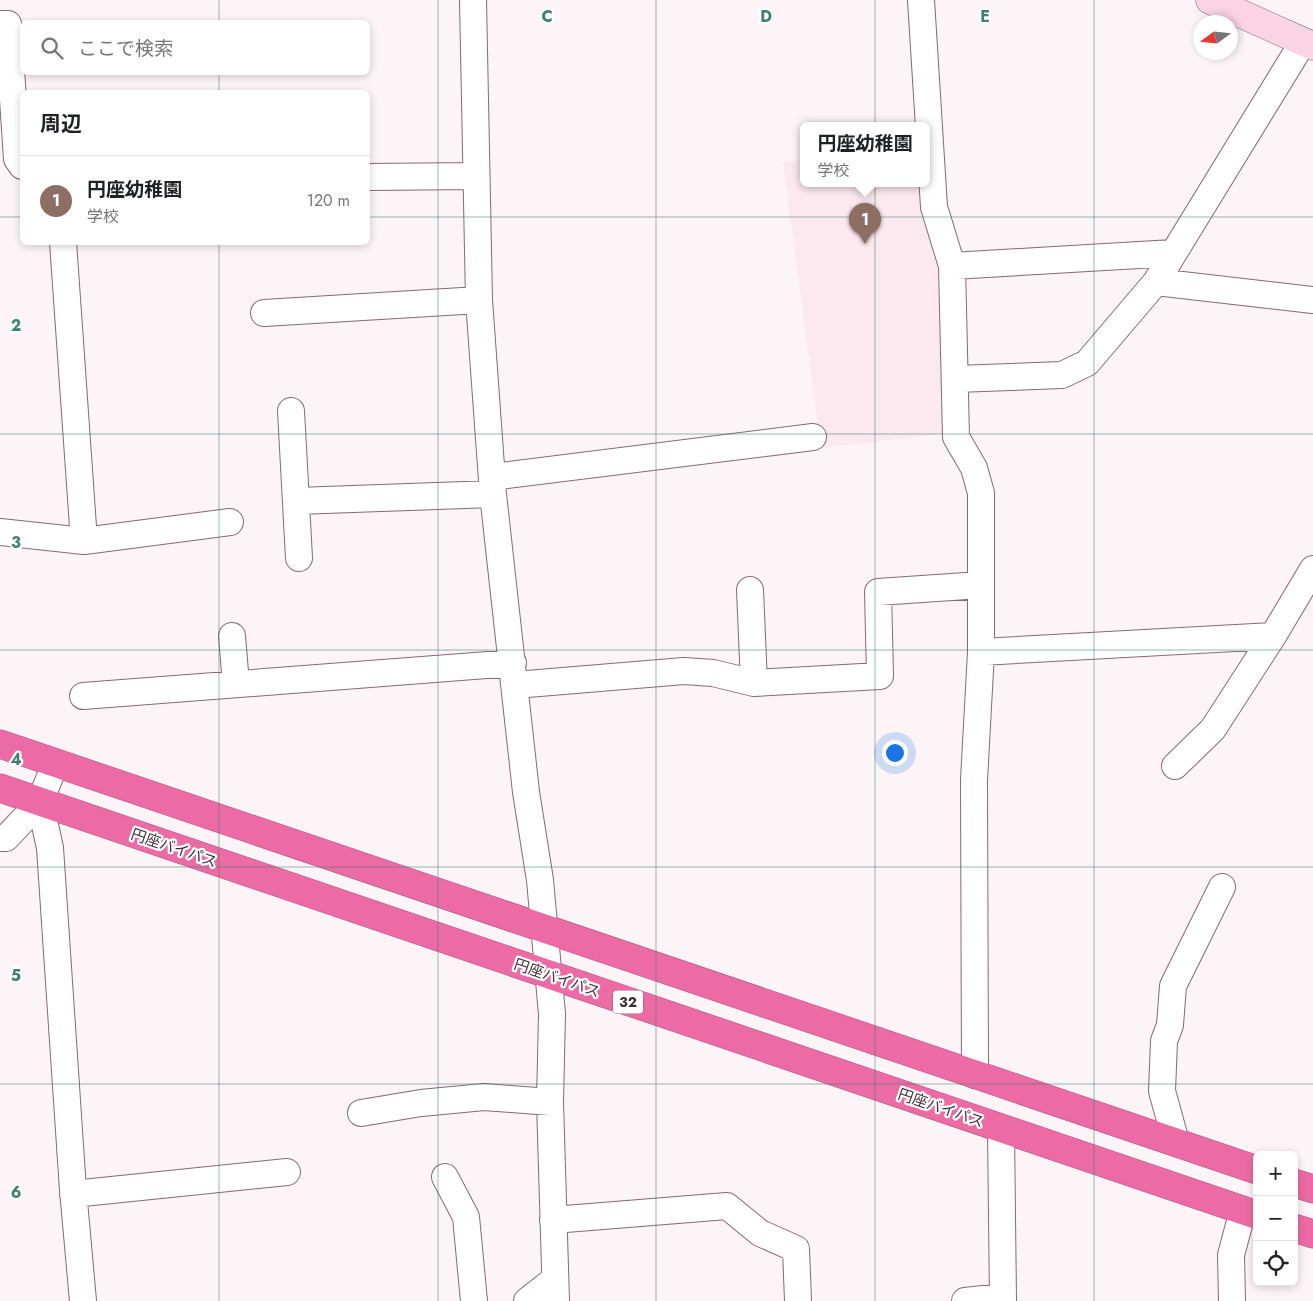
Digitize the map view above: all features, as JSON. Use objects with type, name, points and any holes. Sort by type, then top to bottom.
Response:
[{"type":"highway","points":[[0,744],[1253,1169]]},
{"type":"highway","name":"円座バイパス","points":[[0,788],[1250,1213]]},
{"type":"highway","points":[[1298,1184],[1313,1190]]},
{"type":"highway","points":[[1298,1229],[1313,1234]]},
{"type":"main road","points":[[1210,0],[1308,44]]},
{"type":"street","points":[[474,0],[475,176],[479,300],[493,486],[526,792],[540,880],[552,1014],[550,1102],[556,1290],[527,1301]]},
{"type":"street","points":[[921,0],[929,122]]},
{"type":"street","points":[[0,24],[8,24],[18,111],[17,159],[20,163]]},
{"type":"street","points":[[956,380],[1062,375],[1087,363],[1156,282],[1308,44]]},
{"type":"street","points":[[930,143],[934,207],[952,266],[956,437],[974,468],[981,493],[981,652],[974,780],[975,1074]]},
{"type":"street","points":[[370,177],[475,176]]},
{"type":"street","points":[[64,245],[84,541]]},
{"type":"street","points":[[952,266],[1174,253]]},
{"type":"street","points":[[1156,282],[1313,300]]},
{"type":"street","points":[[264,314],[479,300]]},
{"type":"street","points":[[291,411],[299,558]]},
{"type":"street","points":[[297,501],[493,486],[813,438]]},
{"type":"street","points":[[0,532],[84,541],[230,522]]},
{"type":"street","points":[[1175,766],[1213,729],[1273,636],[1313,569]]},
{"type":"street","points":[[83,696],[236,684],[514,674],[684,670],[713,673],[754,683],[880,676],[878,592],[981,585]]},
{"type":"street","points":[[750,590],[754,683]]},
{"type":"street","points":[[232,636],[236,684]]},
{"type":"street","points":[[981,652],[1273,636]]},
{"type":"street","points":[[0,838],[6,838],[40,802],[56,764]]},
{"type":"street","points":[[40,802],[50,848],[73,1194],[83,1301]]},
{"type":"street","points":[[1176,1142],[1162,1091],[1164,1041],[1170,1025],[1172,986],[1222,887]]},
{"type":"street","points":[[361,1113],[422,1103],[484,1097],[550,1102]]},
{"type":"street","points":[[966,1301],[1002,1299],[1000,1129]]},
{"type":"street","points":[[73,1194],[287,1172]]},
{"type":"street","points":[[445,1177],[466,1217],[474,1301]]},
{"type":"street","points":[[553,1220],[727,1206],[760,1233],[796,1249],[798,1301]]},
{"type":"street","points":[[1232,1301],[1231,1255],[1250,1213]]},
{"type":"shaded area","points":[[800,160],[800,187],[925,187],[946,269],[947,433],[821,448],[783,162]]},
{"type":"place","name":"円座幼稚園","points":[[865,244]]}]
